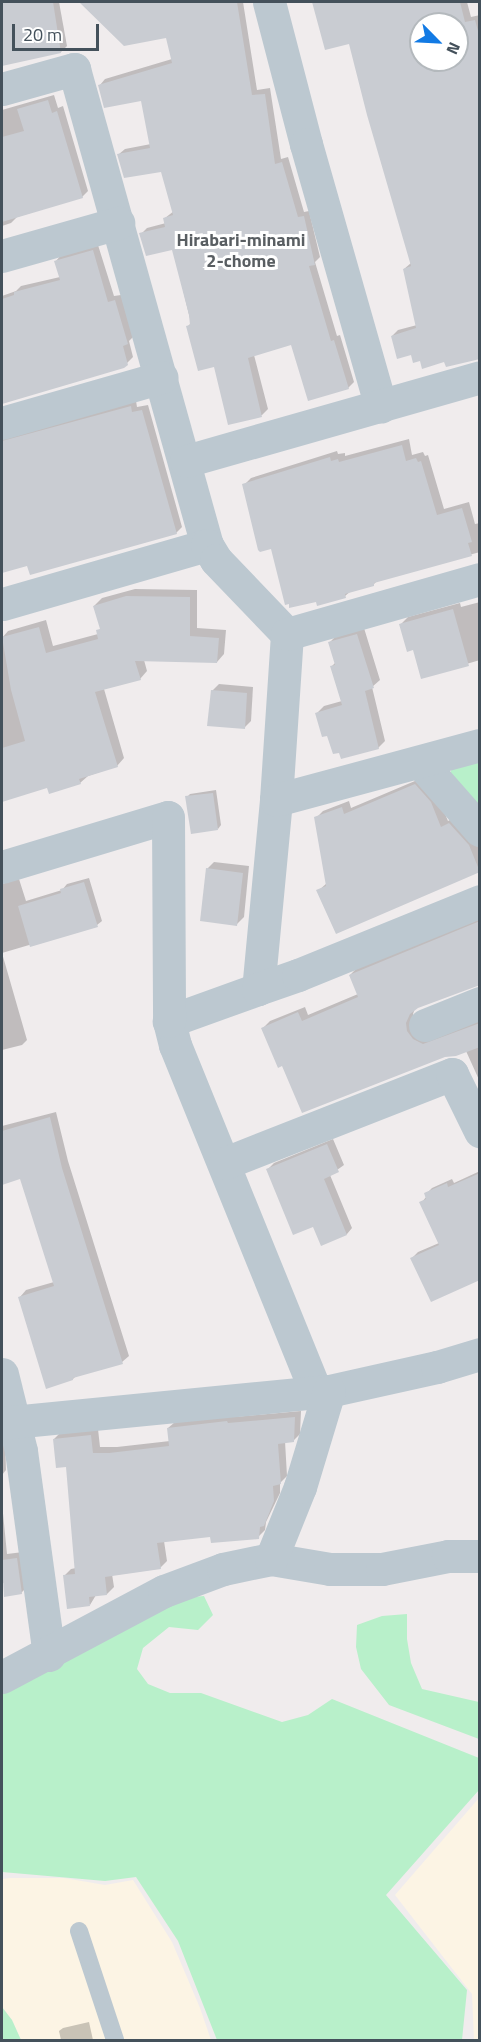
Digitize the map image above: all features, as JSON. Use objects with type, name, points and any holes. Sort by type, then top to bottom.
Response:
[{"type":"street","points":[[269,2],[381,406]]},
{"type":"street","points":[[2,89],[74,69],[186,461],[207,545],[216,560],[287,634],[276,800],[258,989]]},
{"type":"street","points":[[2,256],[118,223]]},
{"type":"street","points":[[2,423],[162,377]]},
{"type":"street","points":[[186,461],[480,377]]},
{"type":"street","points":[[2,604],[207,545]]},
{"type":"street","points":[[287,634],[480,579]]},
{"type":"street","points":[[276,800],[480,745]]},
{"type":"street","points":[[420,762],[480,830]]},
{"type":"street","points":[[2,867],[168,817],[169,1021],[175,1045],[322,1390],[300,1487],[271,1559]]},
{"type":"street","points":[[169,1021],[298,975],[480,901]]},
{"type":"street","points":[[425,1025],[480,1003]]},
{"type":"street","points":[[225,1163],[452,1074],[480,1131]]},
{"type":"street","points":[[8,1422],[322,1390],[437,1367],[480,1354]]},
{"type":"street","points":[[2,1374],[8,1422],[21,1451],[49,1654]]},
{"type":"street","points":[[2,1677],[164,1591],[222,1569],[271,1559],[330,1569],[382,1569],[448,1556],[480,1556]]},
{"type":"lane","points":[[79,1931],[115,2040]]},
{"type":"shaded area","points":[[479,1798],[480,2040],[474,2040],[472,1994],[395,1895]]},
{"type":"shaded area","points":[[64,1878],[105,1885],[133,1880],[172,1942],[211,2040],[21,2040],[12,2020],[2,2007],[2,1879]]},
{"type":"green space","points":[[479,752],[479,820],[447,783],[455,759]]},
{"type":"green space","points":[[204,1596],[213,1615],[198,1630],[169,1627],[143,1648],[137,1669],[148,1684],[170,1693],[201,1693],[282,1722],[308,1715],[332,1699],[479,1758],[479,1790],[386,1895],[467,1990],[462,2040],[217,2040],[178,1941],[136,1877],[105,1881],[2,1872],[2,1691],[169,1599]]},
{"type":"green space","points":[[407,1614],[407,1639],[411,1663],[422,1689],[479,1702],[479,1739],[389,1705],[361,1669],[356,1647],[357,1625],[382,1616]]},
{"type":"green space","points":[[2,2007],[12,2020],[21,2040],[2,2040]]},
{"type":"building","points":[[2,2],[53,2],[61,53],[2,66]]},
{"type":"building","points":[[79,2],[237,2],[252,95],[265,94],[275,164],[282,162],[298,217],[304,216],[315,265],[309,266],[331,341],[334,340],[349,389],[308,401],[291,345],[248,358],[262,417],[228,425],[214,367],[198,371],[186,326],[190,325],[189,315],[172,250],[146,256],[139,233],[165,227],[163,218],[173,215],[161,172],[124,178],[117,154],[150,148],[141,101],[104,108],[98,85],[172,63],[166,38],[124,46]]},
{"type":"building","points":[[312,2],[460,2],[462,12],[409,12],[409,72],[469,72],[469,21],[475,20],[480,38],[480,359],[446,367],[444,362],[422,369],[420,361],[413,363],[411,355],[397,359],[391,336],[416,328],[403,269],[411,266],[349,44],[325,50]]},
{"type":"building","points":[[48,100],[52,113],[57,111],[83,198],[2,222],[2,137],[24,131],[17,109]]},
{"type":"building","points":[[93,250],[108,302],[115,300],[128,344],[123,346],[128,365],[2,404],[2,299],[14,295],[14,292],[60,280],[54,261]]},
{"type":"building","points":[[131,406],[132,412],[142,410],[177,534],[30,575],[27,566],[2,573],[2,441]]},
{"type":"building","points":[[402,445],[406,461],[416,458],[418,462],[421,461],[437,515],[462,508],[472,542],[468,543],[472,556],[374,583],[374,586],[345,594],[346,598],[317,606],[316,602],[289,608],[289,604],[285,605],[271,549],[260,552],[258,550],[242,484],[330,457],[331,461],[338,459],[339,462]]},
{"type":"building","points":[[126,596],[190,597],[190,636],[219,638],[217,663],[135,661],[141,680],[95,692],[118,767],[79,779],[81,784],[49,794],[47,788],[2,802],[2,748],[25,741],[11,690],[2,637],[39,627],[46,653],[98,639],[96,630],[100,629],[93,606]]},
{"type":"building","points":[[453,609],[469,666],[421,679],[413,650],[407,652],[399,624]]},
{"type":"building","points":[[357,634],[374,688],[365,691],[379,749],[341,759],[339,753],[333,754],[327,736],[322,737],[315,713],[342,705],[330,666],[335,665],[328,642]]},
{"type":"building","points":[[211,690],[247,693],[245,729],[207,726]]},
{"type":"building","points":[[415,784],[431,802],[441,827],[449,823],[469,845],[480,872],[336,934],[316,890],[326,886],[314,817],[342,807],[344,814]]},
{"type":"building","points":[[213,793],[218,830],[191,834],[185,796]]},
{"type":"building","points":[[206,868],[243,873],[237,926],[200,921]]},
{"type":"building","points":[[84,882],[98,927],[30,947],[18,906],[61,893],[60,889]]},
{"type":"building","points":[[480,921],[480,985],[418,1008],[410,1014],[406,1023],[407,1031],[413,1039],[423,1044],[480,1023],[480,1047],[456,1056],[445,1057],[302,1113],[282,1066],[278,1068],[261,1028],[298,1012],[302,1021],[358,997],[349,975]]},
{"type":"building","points":[[50,1117],[62,1168],[123,1364],[73,1378],[73,1380],[46,1389],[18,1297],[54,1286],[20,1179],[2,1185],[2,1131]]},
{"type":"building","points":[[327,1144],[339,1172],[324,1179],[347,1235],[321,1246],[313,1227],[293,1235],[266,1169]]},
{"type":"building","points":[[480,1173],[480,1280],[431,1302],[410,1258],[439,1245],[419,1202],[426,1199],[424,1193],[447,1183],[448,1187]]},
{"type":"building","points":[[295,1417],[294,1442],[278,1444],[281,1484],[273,1486],[274,1501],[264,1526],[260,1527],[259,1539],[211,1543],[210,1537],[157,1543],[161,1569],[105,1577],[107,1595],[89,1597],[90,1606],[67,1609],[63,1575],[75,1574],[66,1467],[56,1468],[53,1439],[91,1435],[93,1453],[109,1453],[169,1446],[167,1428],[227,1421],[228,1423]]},
{"type":"building","points":[[17,1558],[22,1594],[4,1597],[2,1560]]},
{"type":"district","name":"Hirabari-minami 2-chome","points":[[241,251]]}]
